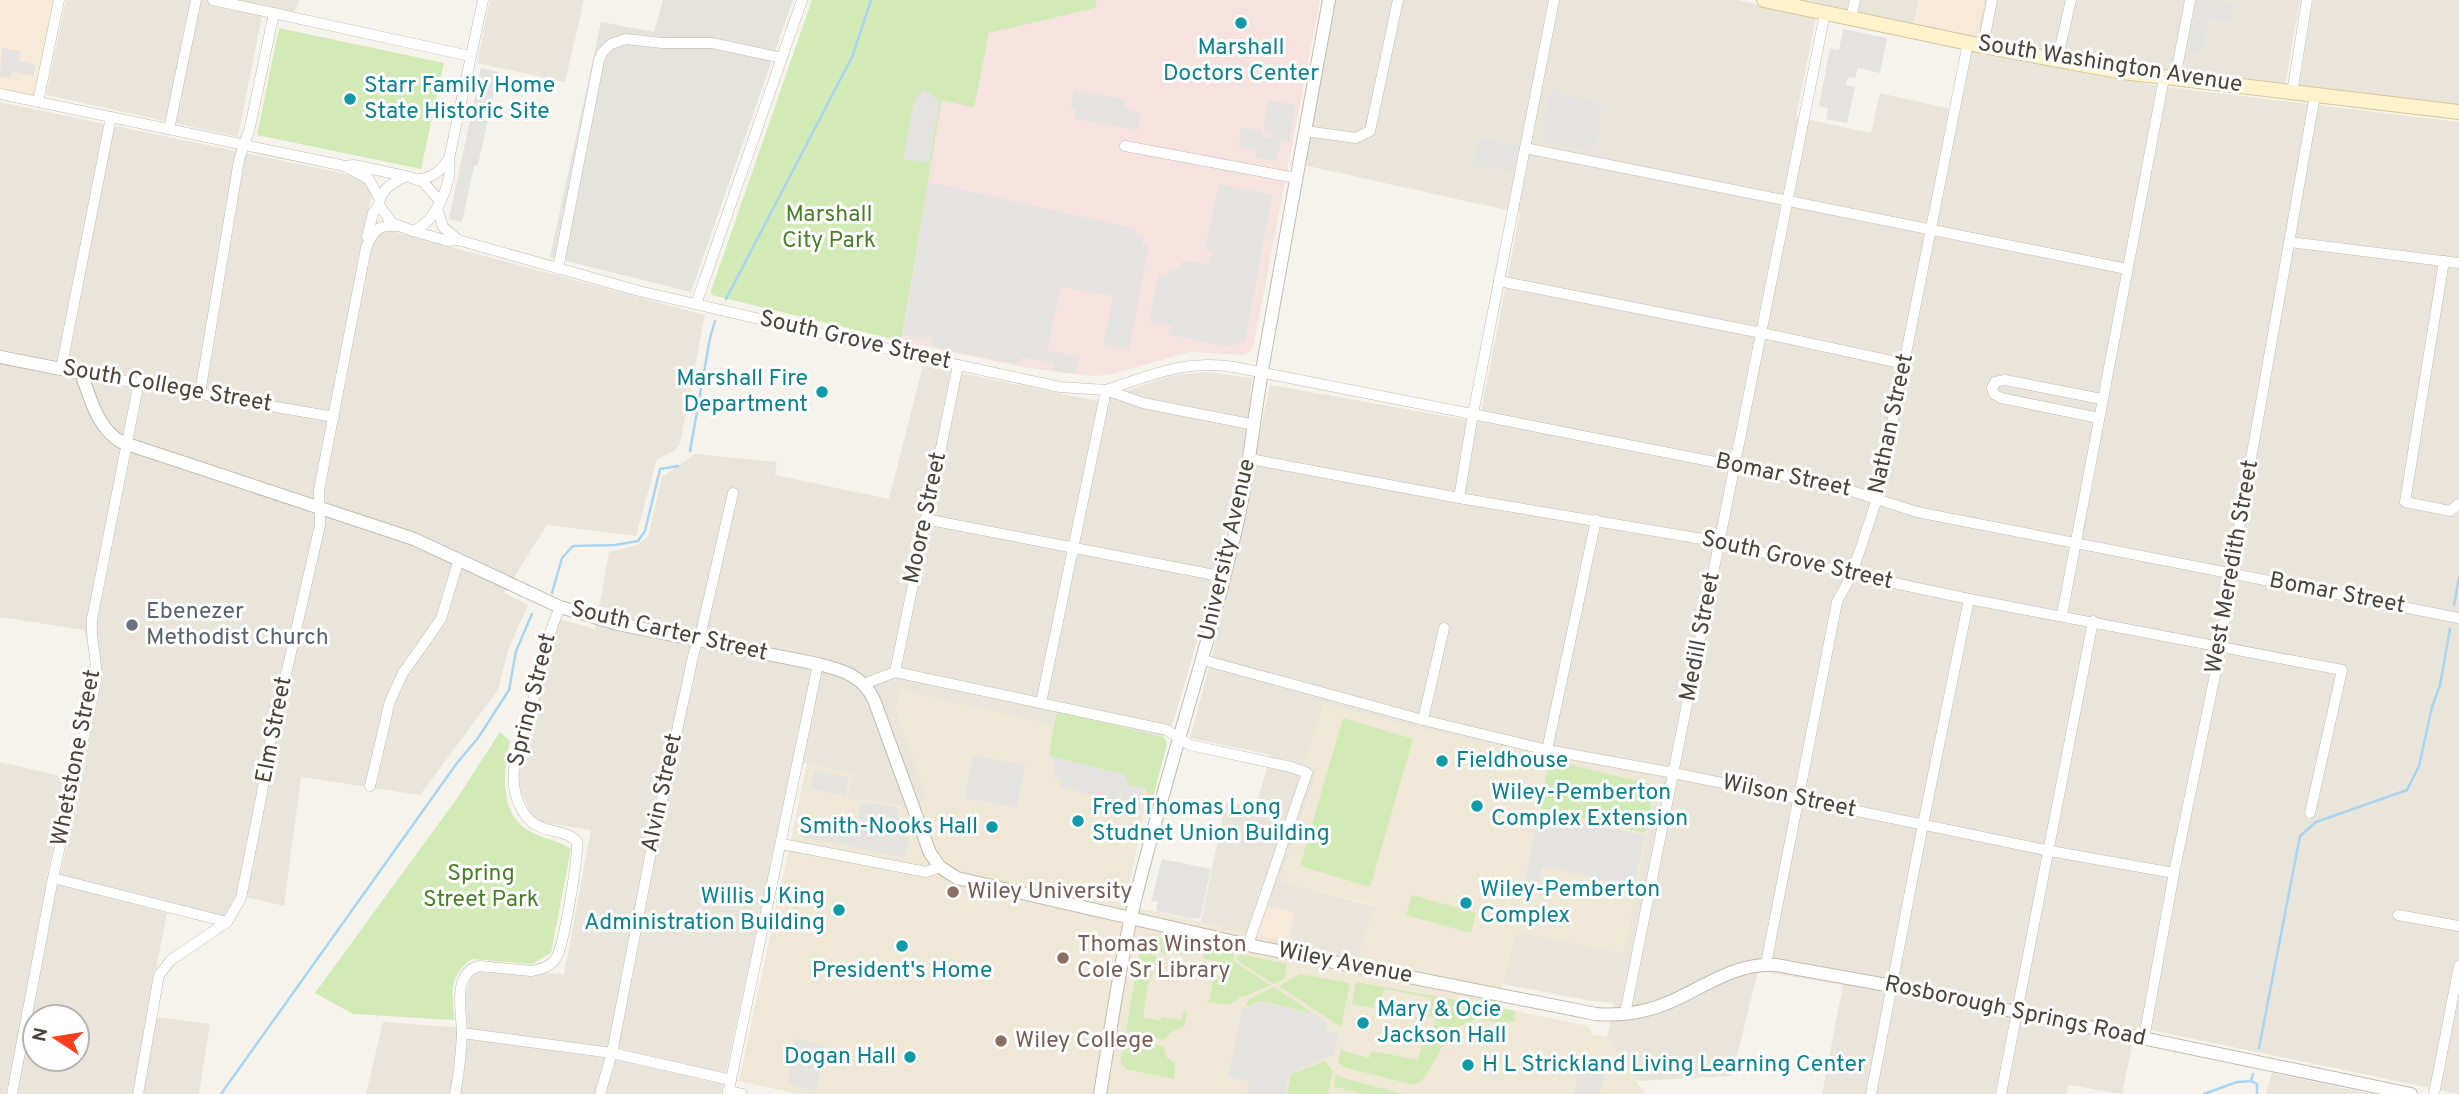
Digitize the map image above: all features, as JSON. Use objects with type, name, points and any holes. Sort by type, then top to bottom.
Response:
[{"type":"main road","name":"South Washington Avenue","points":[[1764,0],[2057,61],[2170,78],[2459,112]]},
{"type":"street","points":[[38,102],[59,0]]},
{"type":"street","points":[[169,129],[196,0]]},
{"type":"street","points":[[214,0],[470,56]]},
{"type":"street","points":[[366,248],[378,228],[397,226],[413,230],[427,223],[446,188],[449,159],[483,0]]},
{"type":"street","points":[[696,304],[802,0]]},
{"type":"street","name":"University Avenue","points":[[1100,1094],[1131,918],[1179,738],[1203,660],[1250,459],[1262,373],[1329,0]]},
{"type":"street","points":[[1305,131],[1356,138],[1370,131],[1398,0]]},
{"type":"street","points":[[1459,498],[1554,0]]},
{"type":"street","points":[[1851,19],[1855,0]]},
{"type":"street","name":"Nathan Street","points":[[1766,964],[1837,602],[1852,574],[1877,499],[1932,229],[1975,45],[1992,0]]},
{"type":"street","points":[[2057,61],[2071,0]]},
{"type":"street","points":[[2062,615],[2127,269],[2190,0]]},
{"type":"street","points":[[2292,93],[2307,0]]},
{"type":"street","points":[[200,393],[239,160],[274,13]]},
{"type":"street","name":"Medill Street","points":[[1625,1014],[1825,13]]},
{"type":"street","points":[[558,269],[599,60],[606,48],[626,39],[662,43],[701,42],[782,58]]},
{"type":"street","points":[[0,94],[345,166],[369,179],[387,218],[397,226]]},
{"type":"street","name":"West Meredith Street","points":[[2144,1038],[2174,873],[2221,646],[2231,573],[2315,95]]},
{"type":"street","points":[[61,369],[110,117]]},
{"type":"street","points":[[1125,146],[1296,178]]},
{"type":"street","points":[[1525,148],[2127,269]]},
{"type":"street","points":[[419,180],[437,172],[449,159]]},
{"type":"street","points":[[345,166],[354,165],[419,180],[430,188],[438,204],[443,227],[458,240]]},
{"type":"street","points":[[379,201],[390,185],[405,176]]},
{"type":"street","name":"Elm Street","points":[[228,922],[238,905],[243,888],[278,697],[287,670],[320,525],[319,490],[366,239],[379,201]]},
{"type":"street","name":"South Grove Street","points":[[413,230],[624,287],[958,365],[1060,387],[1107,390],[1143,403],[1255,425]]},
{"type":"street","points":[[2290,242],[2459,263]]},
{"type":"street","points":[[2444,261],[2405,502],[2450,511],[2459,504]]},
{"type":"street","points":[[1499,281],[1905,364]]},
{"type":"street","name":"South College Street","points":[[0,357],[334,417]]},
{"type":"street","name":"Bomar Street","points":[[1107,390],[1164,370],[1196,364],[1221,365],[1836,486],[1917,512],[2459,618]]},
{"type":"street","name":"Moore Street","points":[[895,672],[958,365]]},
{"type":"street","name":"South Carter Street","points":[[81,373],[102,424],[116,438],[127,444],[414,539],[560,607],[618,624],[818,664],[849,673],[864,684]]},
{"type":"street","points":[[2099,418],[2001,398],[1994,394],[1992,388],[1995,382],[2005,380],[2102,399]]},
{"type":"street","name":"Whetstone Street","points":[[12,1094],[53,878],[96,681],[92,619],[139,382]]},
{"type":"street","points":[[1041,703],[1107,390]]},
{"type":"street","name":"South Grove Street","points":[[1250,459],[1720,542],[1969,599],[2342,670],[2311,813]]},
{"type":"street","name":"Alvin Street","points":[[600,1094],[612,1053],[652,846],[733,493]]},
{"type":"street","points":[[925,519],[1224,577]]},
{"type":"street","points":[[1547,750],[1597,520]]},
{"type":"street","points":[[370,786],[390,701],[403,673],[441,619],[459,559]]},
{"type":"street","points":[[1871,1094],[1969,599]]},
{"type":"street","name":"Spring Street","points":[[455,1094],[462,1033],[461,988],[464,979],[473,967],[531,971],[540,969],[554,961],[561,945],[577,842],[573,837],[542,828],[530,820],[519,805],[513,776],[516,752],[533,701],[546,642],[560,607]]},
{"type":"street","points":[[2001,1094],[2092,621]]},
{"type":"street","points":[[1423,720],[1444,628]]},
{"type":"street","name":"Wilson Street","points":[[1203,660],[1423,720],[1547,750],[2174,873]]},
{"type":"street","points":[[729,1088],[818,664]]},
{"type":"street","points":[[940,867],[928,848],[874,700],[864,684],[895,672],[1167,730],[1190,745],[1291,767],[1307,773],[1248,945]]},
{"type":"street","name":"Wiley Avenue","points":[[782,844],[926,872],[940,867],[961,879],[1248,945],[1561,1008],[1607,1015],[1625,1014]]},
{"type":"street","points":[[53,878],[228,922]]},
{"type":"street","points":[[2398,915],[2459,926]]},
{"type":"street","points":[[138,1094],[159,975],[171,960],[228,922]]},
{"type":"street","name":"Rosborough Springs Road","points":[[1625,1014],[1659,1006],[1741,968],[1766,964],[1892,986],[2411,1094]]},
{"type":"street","points":[[2434,1094],[2459,966]]},
{"type":"street","points":[[462,1033],[612,1053],[742,1094]]},
{"type":"shaded area","points":[[0,0],[56,0],[35,99],[0,91]]},
{"type":"shaded area","points":[[66,0],[300,0],[294,12],[264,5],[238,137],[46,95]]},
{"type":"shaded area","points":[[490,0],[584,0],[565,82],[477,63]]},
{"type":"shaded area","points":[[663,0],[793,0],[691,292],[550,257],[601,22],[654,32]]},
{"type":"shaded area","points":[[1097,0],[1320,0],[1253,348],[1244,355],[1190,352],[1108,375],[1093,376],[1021,367],[901,341],[942,100],[974,107],[989,33],[1094,8]]},
{"type":"shaded area","points":[[1336,0],[1738,0],[1816,18],[1796,117],[1871,133],[1880,93],[1960,111],[1972,51],[2158,86],[2459,122],[2459,1094],[2136,1027],[2122,1094],[2069,1085],[2066,1094],[1822,1094],[1843,985],[1758,971],[1732,1076],[1637,1081],[1607,1037],[1614,1003],[1502,984],[1516,932],[1659,779],[1434,732],[1324,704],[1305,764],[1319,768],[1280,880],[1375,907],[1361,959],[1288,941],[1293,912],[1256,937],[1200,925],[1226,802],[1255,808],[1271,755],[1190,738],[1212,657],[1270,385],[1479,422],[1520,213],[1304,165]]},
{"type":"shaded area","points":[[1806,0],[1919,0],[1914,25]]},
{"type":"shaded area","points":[[1920,0],[1984,0],[1977,38],[1915,25]]},
{"type":"shaded area","points":[[1984,0],[2300,0],[2285,86],[2137,69],[1977,38]]},
{"type":"shaded area","points":[[2196,0],[2234,3],[2231,21],[2207,18],[2202,53],[2188,50]]},
{"type":"shaded area","points":[[2313,0],[2459,0],[2459,106],[2299,86]]},
{"type":"shaded area","points":[[1843,29],[1887,38],[1880,73],[1858,68],[1855,78],[1848,77],[1846,85],[1855,87],[1847,123],[1826,119],[1828,108],[1819,106],[1830,48],[1839,50]]},
{"type":"shaded area","points":[[2,48],[21,51],[19,61],[36,65],[33,76],[12,71],[10,78],[0,77]]},
{"type":"shaded area","points":[[481,68],[499,72],[462,222],[449,219]]},
{"type":"shaded area","points":[[923,89],[940,101],[929,163],[903,159],[914,101]]},
{"type":"shaded area","points":[[1074,90],[1125,99],[1124,107],[1141,113],[1138,130],[1074,119],[1075,109],[1071,107]]},
{"type":"shaded area","points":[[1551,90],[1557,91],[1557,94],[1603,103],[1594,151],[1541,140]]},
{"type":"shaded area","points":[[1267,100],[1296,105],[1289,141],[1282,140],[1276,161],[1256,158],[1257,150],[1239,147],[1241,127],[1262,131],[1262,138],[1272,137],[1271,133],[1264,131]]},
{"type":"shaded area","points":[[0,102],[361,177],[368,181],[372,193],[368,212],[384,229],[705,315],[680,444],[674,451],[657,459],[636,536],[547,525],[504,593],[528,605],[508,650],[498,690],[420,795],[301,777],[284,906],[237,895],[233,908],[223,917],[60,877],[103,675],[91,654],[84,630],[0,617]]},
{"type":"shaded area","points":[[1479,138],[1518,145],[1514,172],[1474,165]]},
{"type":"shaded area","points":[[928,182],[1136,229],[1135,235],[1143,237],[1142,244],[1149,246],[1129,350],[1103,346],[1113,296],[1061,287],[1047,350],[1079,357],[1076,374],[1054,371],[1054,363],[1022,357],[1020,365],[931,346],[933,338],[927,336],[926,340],[903,335]]},
{"type":"shaded area","points":[[1219,184],[1272,195],[1245,342],[1228,347],[1167,334],[1172,326],[1149,322],[1158,274],[1166,276],[1171,269],[1182,268],[1183,261],[1209,264],[1212,252],[1205,249]]},
{"type":"shaded area","points":[[923,365],[1097,401],[1170,376],[1206,372],[1252,378],[1247,434],[1214,583],[1174,720],[1157,749],[896,709],[928,799],[902,809],[900,805],[848,799],[853,774],[794,761],[721,1094],[366,1094],[383,1022],[465,1028],[466,996],[471,976],[481,971],[564,974],[591,830],[544,823],[532,816],[519,786],[519,759],[559,619],[595,629],[609,552],[637,545],[648,536],[662,477],[695,454],[777,462],[775,475],[889,499]]},
{"type":"shaded area","name":"Wiley University","points":[[900,690],[1157,749],[1125,905],[1358,957],[1375,906],[1280,880],[1319,769],[1304,764],[1324,704],[1434,732],[1659,779],[1624,953],[1516,933],[1497,1007],[1588,1026],[1593,1035],[1607,1037],[1645,1094],[799,1094],[739,1081],[807,764],[853,774],[848,799],[900,805],[902,809],[927,799],[896,709]]},
{"type":"shaded area","points":[[973,755],[1025,765],[1017,808],[965,798]]},
{"type":"shaded area","points":[[1052,757],[1125,775],[1129,786],[1145,788],[1139,812],[1119,808],[1122,794],[1120,792],[1117,801],[1059,787],[1060,779],[1054,777],[1056,766]]},
{"type":"shaded area","points":[[0,762],[68,778],[46,881],[167,913],[155,974],[156,1017],[210,1024],[199,1094],[0,1094]]},
{"type":"shaded area","points":[[814,770],[849,778],[845,796],[810,788]]},
{"type":"shaded area","points":[[861,802],[896,807],[908,840],[905,858],[804,837],[808,818],[855,827]]},
{"type":"shaded area","points":[[1539,811],[1645,836],[1633,887],[1542,866],[1534,897],[1522,895]]},
{"type":"shaded area","points":[[1162,859],[1211,869],[1200,918],[1192,919],[1156,911],[1158,901],[1151,902]]},
{"type":"shaded area","points":[[1265,905],[1294,912],[1288,941],[1256,937]]},
{"type":"shaded area","points":[[1260,1002],[1314,1014],[1325,1022],[1327,1031],[1339,1033],[1334,1054],[1289,1074],[1285,1094],[1247,1094],[1249,1082],[1228,1076],[1243,1007],[1251,1009]]},
{"type":"shaded area","points":[[795,1039],[826,1045],[815,1093],[788,1083]]},
{"type":"shaded area","points":[[1582,1056],[1600,1059],[1597,1071],[1605,1073],[1600,1094],[1574,1094]]},
{"type":"shaded area","points":[[2272,1073],[2370,1094],[2266,1094]]},
{"type":"green space","name":"Marshall City Park","points":[[812,0],[1097,0],[1095,8],[989,33],[974,108],[942,100],[901,341],[712,295],[711,291]]},
{"type":"green space","name":"Starr Family Home State Historic Site","points":[[279,28],[444,63],[421,169],[257,135]]},
{"type":"green space","points":[[1059,712],[1166,739],[1153,797],[1149,797],[1145,788],[1129,786],[1125,775],[1049,755],[1056,715]]},
{"type":"green space","points":[[1343,718],[1413,739],[1370,887],[1300,866]]},
{"type":"green space","name":"Spring Street Park","points":[[500,732],[510,741],[505,788],[511,811],[517,821],[537,835],[571,849],[551,953],[532,964],[472,959],[458,972],[455,979],[454,1020],[353,1014],[315,993],[458,797]]},
{"type":"green space","points":[[1549,760],[1655,785],[1645,833],[1540,808]]},
{"type":"green space","points":[[1412,895],[1476,913],[1471,933],[1406,915]]},
{"type":"green space","points":[[1149,935],[1202,946],[1200,954],[1176,955],[1173,949],[1164,955]]},
{"type":"green space","points":[[1142,939],[1158,959],[1149,966],[1153,973],[1148,983],[1143,1017],[1160,1021],[1162,1017],[1181,1020],[1184,1011],[1187,1012],[1184,1027],[1173,1031],[1163,1040],[1126,1031]]},
{"type":"green space","points":[[1205,946],[1234,953],[1233,961],[1270,985],[1228,1004],[1204,1001],[1210,1000],[1213,979],[1218,980],[1220,963],[1203,958]]},
{"type":"green space","points":[[1239,954],[1287,964],[1285,978],[1274,984],[1237,960]]},
{"type":"green space","points":[[1300,974],[1350,983],[1341,1027],[1279,986]]},
{"type":"green space","points":[[1356,982],[1511,1010],[1515,1012],[1515,1020],[1518,1020],[1479,1021],[1484,1015],[1460,1026],[1446,1037],[1422,1080],[1414,1085],[1343,1067],[1338,1062],[1341,1050],[1369,1058],[1372,1051],[1418,1060],[1423,1042],[1431,1043],[1436,1018],[1428,1016],[1431,998],[1384,989],[1380,1001],[1375,1001],[1374,1008],[1352,1004]]},
{"type":"green space","points":[[1274,987],[1314,1014],[1262,1001],[1251,1007],[1246,1006],[1249,999]]},
{"type":"green space","points":[[1126,1039],[1163,1046],[1167,1058],[1175,1063],[1174,1079],[1126,1069],[1120,1062]]},
{"type":"green space","points":[[1325,1061],[1333,1071],[1328,1094],[1287,1094],[1291,1074]]},
{"type":"green space","points":[[1336,1074],[1402,1094],[1365,1094],[1334,1087]]},
{"type":"waterway","points":[[726,299],[852,57],[871,0]]},
{"type":"waterway","points":[[690,451],[715,321]]},
{"type":"waterway","points":[[552,593],[562,558],[573,546],[615,545],[638,541],[645,531],[660,469],[678,466]]},
{"type":"waterway","points":[[2454,605],[2459,578]]},
{"type":"waterway","points":[[221,1094],[457,763],[478,738],[509,690],[516,651],[532,614]]},
{"type":"waterway","points":[[2259,1048],[2300,836],[2316,822],[2407,790],[2419,766],[2432,707],[2440,685],[2450,629]]},
{"type":"waterway","points":[[2204,1094],[2237,1082],[2251,1081],[2253,1074]]},
{"type":"waterway","points":[[2251,1081],[2257,1084],[2257,1094]]},
{"type":"place","name":"Marshall Doctors Center","points":[[1241,23]]},
{"type":"place","name":"Starr Family Home State Historic Site","points":[[350,99]]},
{"type":"place","name":"Marshall Fire Department","points":[[822,392]]},
{"type":"place","name":"Ebenezer Methodist Church","points":[[132,625]]},
{"type":"place","name":"Fieldhouse","points":[[1442,761]]},
{"type":"place","name":"Wiley-Pemberton Complex Extension","points":[[1477,806]]},
{"type":"place","name":"Fred Thomas Long Studnet Union Building","points":[[1078,821]]},
{"type":"place","name":"Smith-Nooks Hall","points":[[992,827]]},
{"type":"place","name":"Wiley University","points":[[953,892]]},
{"type":"place","name":"Wiley-Pemberton Complex","points":[[1466,903]]},
{"type":"place","name":"Willis J King Administration Building","points":[[839,910]]},
{"type":"place","name":"President's Home","points":[[902,946]]},
{"type":"place","name":"Thomas Winston Cole Sr Library","points":[[1063,958]]},
{"type":"place","name":"Mary & Ocie Jackson Hall","points":[[1363,1023]]},
{"type":"place","name":"Wiley College","points":[[1001,1041]]},
{"type":"place","name":"Dogan Hall","points":[[910,1057]]},
{"type":"place","name":"H L Strickland Living Learning Center","points":[[1468,1065]]}]
